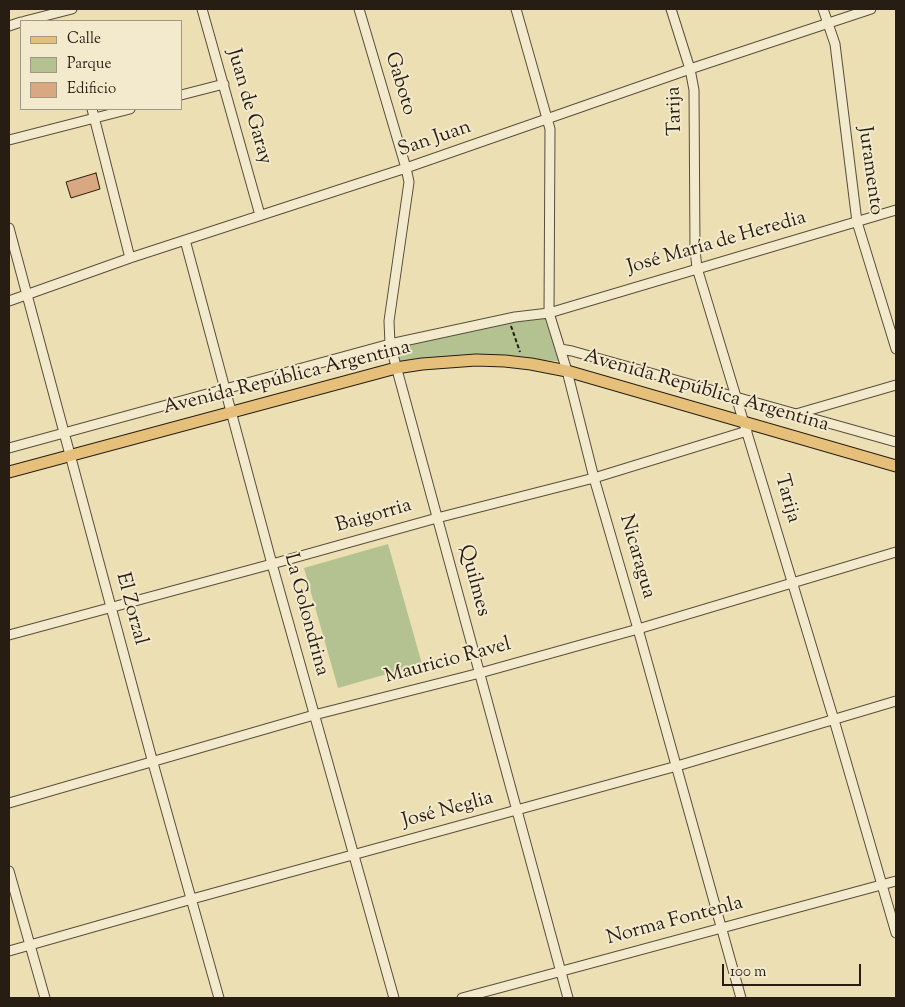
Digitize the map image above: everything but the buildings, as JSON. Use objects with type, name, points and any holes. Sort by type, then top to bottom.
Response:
[{"type":"main road","name":"Avenida República Argentina","points":[[9,472],[396,368],[445,362],[505,361],[531,364],[567,372],[746,427],[896,466]]},
{"type":"street","points":[[28,20],[67,9]]},
{"type":"street","name":"Juan de Garay","points":[[202,9],[260,215]]},
{"type":"street","name":"Gaboto","points":[[359,9],[406,168]]},
{"type":"street","name":"Nicaragua","points":[[516,9],[550,129],[549,313],[741,998]]},
{"type":"street","name":"Tarija","points":[[670,9],[690,69],[694,90],[694,250],[697,268],[834,720],[896,933]]},
{"type":"street","name":"Juramento","points":[[823,9],[835,44],[857,222],[896,348]]},
{"type":"street","name":"San Juan","points":[[9,301],[130,258],[406,168],[690,69],[871,9]]},
{"type":"street","points":[[182,96],[224,84]]},
{"type":"street","points":[[9,140],[94,113],[121,110]]},
{"type":"street","points":[[94,113],[130,258]]},
{"type":"street","name":"Quilmes","points":[[406,168],[408,195],[389,321],[390,344],[568,998]]},
{"type":"street","name":"José María de Heredia","points":[[549,313],[896,210]]},
{"type":"street","name":"El Zorzal","points":[[9,228],[153,763],[219,998]]},
{"type":"street","name":"La Golondrina","points":[[186,240],[272,564],[394,998]]},
{"type":"street","name":"Avenida República Argentina","points":[[9,448],[390,344],[515,317],[549,313]]},
{"type":"street","name":"Avenida República Argentina","points":[[560,349],[896,442]]},
{"type":"street","points":[[795,414],[896,385]]},
{"type":"street","name":"Baigorria","points":[[9,635],[438,518],[594,478],[746,427]]},
{"type":"street","name":"Mauricio Ravel","points":[[9,803],[314,715],[480,673],[638,629],[896,552]]},
{"type":"street","name":"José Neglia","points":[[9,951],[677,766],[896,702]]},
{"type":"street","points":[[9,871],[45,998]]},
{"type":"street","name":"Norma Fontenla","points":[[462,998],[560,970],[896,881]]},
{"type":"path","points":[[510,326],[521,354],[512,354]]},
{"type":"green space","points":[[540,317],[545,319],[559,361],[471,357],[399,362],[394,346]]},
{"type":"green space","points":[[388,544],[422,664],[338,688],[304,568]]}]
